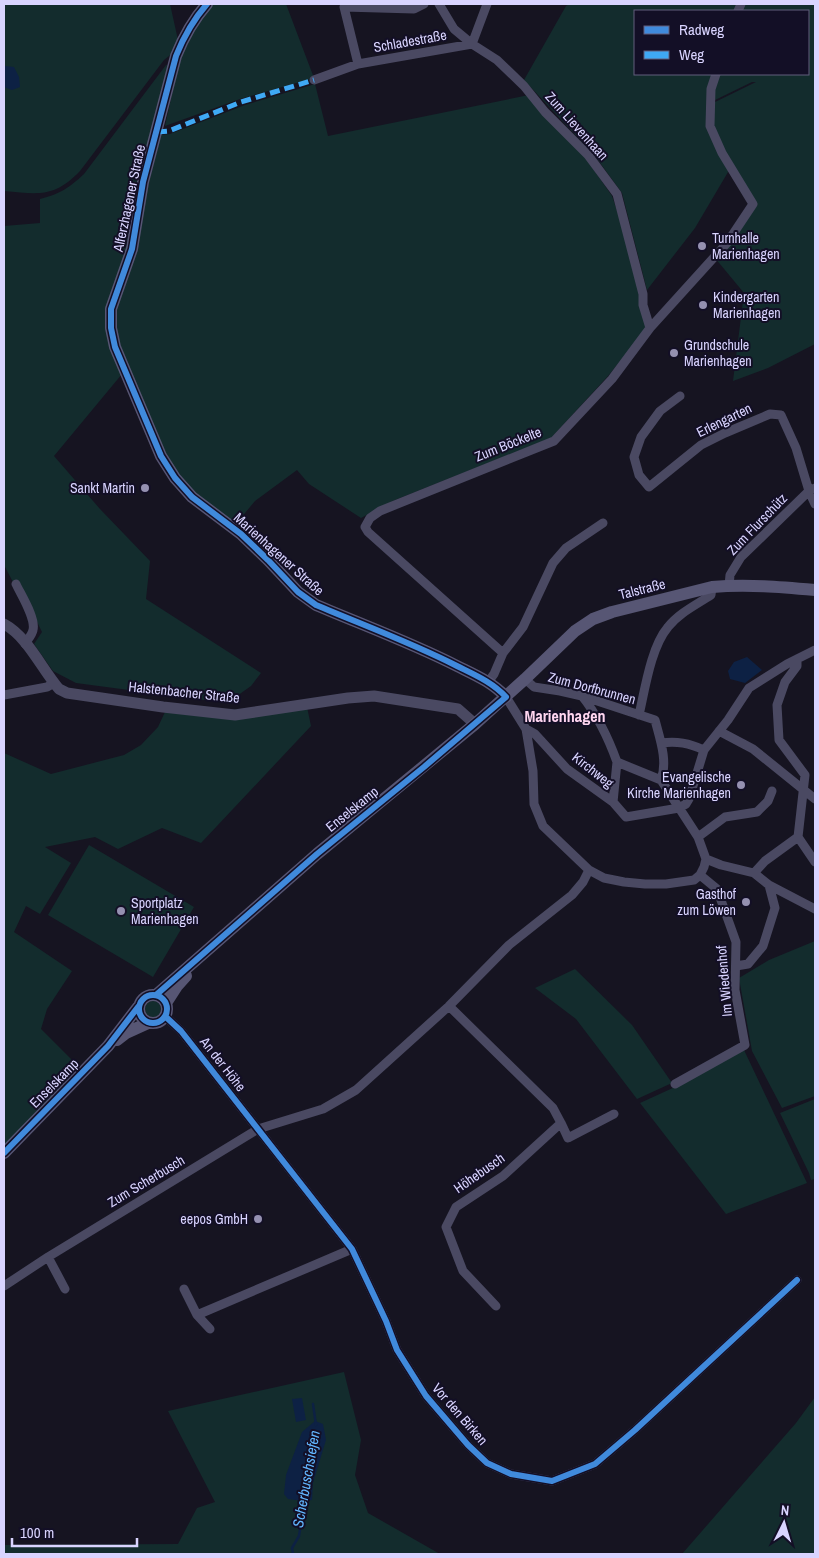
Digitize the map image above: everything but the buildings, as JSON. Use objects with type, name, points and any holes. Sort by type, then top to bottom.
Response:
[{"type":"main road","name":"Alferzhagener Straße","points":[[126,374],[115,347],[111,328],[111,309],[132,249],[143,182],[176,56],[189,28],[207,4]]},
{"type":"main road","name":"Marienhagener Straße","points":[[126,374],[161,456],[175,478],[192,497],[241,534],[298,592],[316,605],[427,652],[488,682],[498,688],[506,697]]},
{"type":"main road","name":"Talstraße","points":[[506,697],[575,631],[592,619],[621,609],[712,587],[815,590]]},
{"type":"main road","name":"Enselskamp","points":[[4,1153],[108,1046],[145,997],[156,995],[317,854],[506,697]]},
{"type":"main road","name":"Enselskamp","points":[[166,1003],[177,986],[216,943]]},
{"type":"main road","points":[[156,995],[160,996],[166,1003],[168,1008],[166,1017]]},
{"type":"main road","points":[[138,1007],[141,1017],[148,1023]]},
{"type":"main road","name":"Enselskamp","points":[[108,1046],[126,1034],[148,1023],[155,1024],[161,1022],[166,1017]]},
{"type":"street","points":[[358,64],[344,7],[414,9],[424,4]]},
{"type":"street","name":"Zum Lievenhaan","points":[[439,4],[454,29],[472,44],[497,60],[524,86],[546,112],[588,155],[617,194],[650,328]]},
{"type":"street","points":[[472,44],[487,4]]},
{"type":"street","name":"Schladestraße","points":[[314,80],[358,64],[472,44]]},
{"type":"street","name":"Zum Böckelte","points":[[504,653],[374,539],[365,527],[366,522],[380,512],[554,440],[612,379],[650,328],[727,242],[753,204],[722,152],[710,126],[711,89],[716,75]]},
{"type":"street","name":"Erlengarten","points":[[680,396],[660,411],[641,437],[634,457],[639,475],[649,487],[701,445],[770,414],[781,415],[796,448],[812,490],[815,504]]},
{"type":"street","name":"Zum Flurschütz","points":[[728,586],[730,575],[741,557],[812,490]]},
{"type":"street","points":[[488,682],[504,653],[523,627],[553,564],[566,548],[603,523]]},
{"type":"street","points":[[16,584],[32,619],[34,628],[25,644]]},
{"type":"street","points":[[640,715],[650,663],[665,631],[684,612],[711,595],[712,587]]},
{"type":"street","name":"Halstenbacher Straße","points":[[4,624],[9,626],[25,644],[59,689],[67,693],[164,708],[235,715],[348,698],[374,696],[458,709],[475,724]]},
{"type":"street","points":[[679,808],[686,804],[689,799],[704,750],[749,688],[797,659],[814,653]]},
{"type":"street","points":[[797,659],[798,666],[784,682],[776,705],[778,740],[805,775],[798,837],[815,862]]},
{"type":"street","name":"Zum Dorfbrunnen","points":[[525,679],[534,688],[582,696],[655,720],[662,744]]},
{"type":"street","points":[[4,695],[47,688],[54,683]]},
{"type":"street","points":[[582,696],[595,713],[610,742],[616,762],[613,802]]},
{"type":"street","name":"Marienhagener Straße","points":[[506,697],[526,729],[533,772],[534,804],[538,817],[543,826],[589,870],[604,878],[646,884],[666,884],[694,880],[700,875]]},
{"type":"street","name":"Kirchweg","points":[[526,729],[534,734],[567,769],[613,802],[626,817],[679,808]]},
{"type":"street","points":[[719,731],[753,749],[815,798]]},
{"type":"street","points":[[661,780],[665,770],[662,744],[676,742],[704,750]]},
{"type":"street","points":[[616,762],[661,780],[698,837],[706,858],[700,875]]},
{"type":"street","points":[[698,837],[724,817],[757,812],[768,801],[772,791]]},
{"type":"street","points":[[754,873],[764,861],[798,837]]},
{"type":"street","points":[[706,858],[721,865],[754,873],[769,885],[815,909]]},
{"type":"street","points":[[258,1129],[323,1109],[356,1090],[449,1006],[509,945],[572,895],[589,870]]},
{"type":"street","name":"Im Wiedenhof","points":[[675,1084],[745,1046],[737,1004],[736,942],[717,889],[700,875]]},
{"type":"street","points":[[736,966],[748,964],[763,946],[775,908],[769,885]]},
{"type":"street","points":[[449,1006],[553,1108],[568,1138],[614,1114]]},
{"type":"street","name":"An der Höhe","points":[[166,1017],[181,1031],[258,1129]]},
{"type":"street","name":"Höhebusch","points":[[496,1306],[463,1271],[446,1227],[456,1207],[503,1176],[561,1123]]},
{"type":"street","name":"Vor den Birken","points":[[258,1129],[352,1249],[386,1321],[397,1350],[426,1396],[487,1463],[510,1474],[552,1481],[595,1464],[635,1430],[797,1280]]},
{"type":"street","name":"Zum Scherbusch","points":[[4,1286],[48,1257],[258,1129]]},
{"type":"street","points":[[197,1315],[352,1249]]},
{"type":"street","points":[[48,1257],[65,1289]]},
{"type":"street","points":[[184,1289],[197,1315],[210,1329]]},
{"type":"green space","points":[[4,4],[170,4],[178,40],[174,52],[164,60],[80,171],[71,180],[54,190],[37,193],[4,191]]},
{"type":"green space","points":[[213,4],[286,4],[314,78],[240,99],[165,126],[179,62],[197,23]]},
{"type":"green space","points":[[569,4],[738,4],[735,10],[634,10],[634,75],[712,75],[711,102],[718,75],[809,75],[809,10],[741,10],[744,4],[815,4],[815,344],[768,368],[733,381],[744,293],[715,258],[754,203],[731,167],[695,228],[647,290],[622,193],[595,156],[524,80],[566,6]],"holes":[[[752,82],[756,82],[711,104],[711,102]]]},
{"type":"green space","points":[[166,65],[169,66],[129,248],[107,313],[122,374],[54,456],[100,509],[150,561],[146,599],[261,673],[251,686],[227,703],[76,683],[53,671],[34,644],[42,632],[18,583],[14,584],[4,565],[4,226],[40,223],[40,199],[64,190],[84,174]]},
{"type":"green space","points":[[315,84],[328,136],[529,95],[585,157],[612,196],[630,249],[648,327],[608,376],[551,438],[395,500],[361,518],[309,484],[297,470],[255,501],[235,525],[196,494],[177,472],[162,446],[119,349],[116,312],[161,135],[170,134],[245,105]]},
{"type":"green space","points":[[307,707],[311,726],[201,843],[162,828],[118,849],[95,837],[45,847],[71,863],[40,914],[26,906],[14,932],[72,971],[47,1009],[41,1029],[80,1068],[4,1148],[4,753],[51,774],[124,755],[141,745],[158,727],[165,712]]},
{"type":"green space","name":"Sportplatz Marienhagen","points":[[89,845],[194,907],[153,977],[48,915]]},
{"type":"green space","points":[[815,941],[815,1096],[782,1108],[752,1051],[739,978],[769,960]]},
{"type":"green space","points":[[575,969],[632,1025],[672,1083],[637,1099],[576,1019],[535,988]]},
{"type":"green space","points":[[150,1001],[156,1001],[161,1006],[159,1015],[150,1017],[145,1012],[145,1006]]},
{"type":"green space","points":[[744,1050],[807,1183],[726,1214],[640,1103],[675,1087]]},
{"type":"green space","points":[[815,1099],[815,1179],[811,1180],[780,1113]]},
{"type":"green space","points":[[344,1372],[361,1440],[355,1475],[368,1513],[440,1554],[4,1554],[4,1545],[178,1544],[197,1508],[215,1502],[168,1411]]},
{"type":"green space","points":[[815,1397],[815,1554],[682,1554],[796,1423]]},
{"type":"water","points":[[5,66],[14,67],[19,77],[20,87],[12,90],[4,87]]},
{"type":"water","points":[[747,657],[762,670],[745,683],[730,679],[728,671],[734,662]]},
{"type":"water","points":[[302,1398],[306,1420],[296,1422],[292,1399]]},
{"type":"water","points":[[315,1421],[323,1424],[326,1440],[313,1483],[312,1500],[288,1499],[284,1494],[286,1475],[302,1432]]},
{"type":"waterway","name":"Scherbuschsiefen","points":[[313,1404],[316,1425]]},
{"type":"waterway","name":"Scherbuschsiefen","points":[[293,1554],[292,1548],[299,1536],[305,1498]]},
{"type":"marked path","points":[[157,132],[169,131],[241,102],[314,80]]},
{"type":"cycle path","points":[[156,995],[317,854],[506,697],[483,679],[440,658],[316,605],[298,592],[241,534],[192,497],[175,478],[161,456],[115,347],[111,328],[111,309],[132,249],[143,182],[176,56],[189,28],[207,4]]},
{"type":"cycle path","points":[[153,995],[163,999],[167,1009],[163,1019],[153,1023],[143,1019],[139,1009],[143,999],[153,995]]},
{"type":"cycle path","points":[[4,1153],[108,1046],[138,1007]]},
{"type":"cycle path","points":[[166,1017],[181,1031],[352,1249],[386,1321],[397,1350],[426,1396],[468,1445],[487,1463],[511,1474],[552,1481],[595,1464],[635,1430],[797,1280]]},
{"type":"place","name":"Turnhalle Marienhagen","points":[[702,246]]},
{"type":"place","name":"Kindergarten Marienhagen","points":[[703,305]]},
{"type":"place","name":"Grundschule Marienhagen","points":[[674,353]]},
{"type":"place","name":"Sankt Martin","points":[[145,488]]},
{"type":"place","name":"Evangelische Kirche Marienhagen","points":[[741,785]]},
{"type":"place","name":"Gasthof zum Löwen","points":[[746,902]]},
{"type":"place","name":"Sportplatz Marienhagen","points":[[121,911]]},
{"type":"place","name":"eepos GmbH","points":[[258,1219]]},
{"type":"district","name":"Marienhagen","points":[[565,716]]}]
